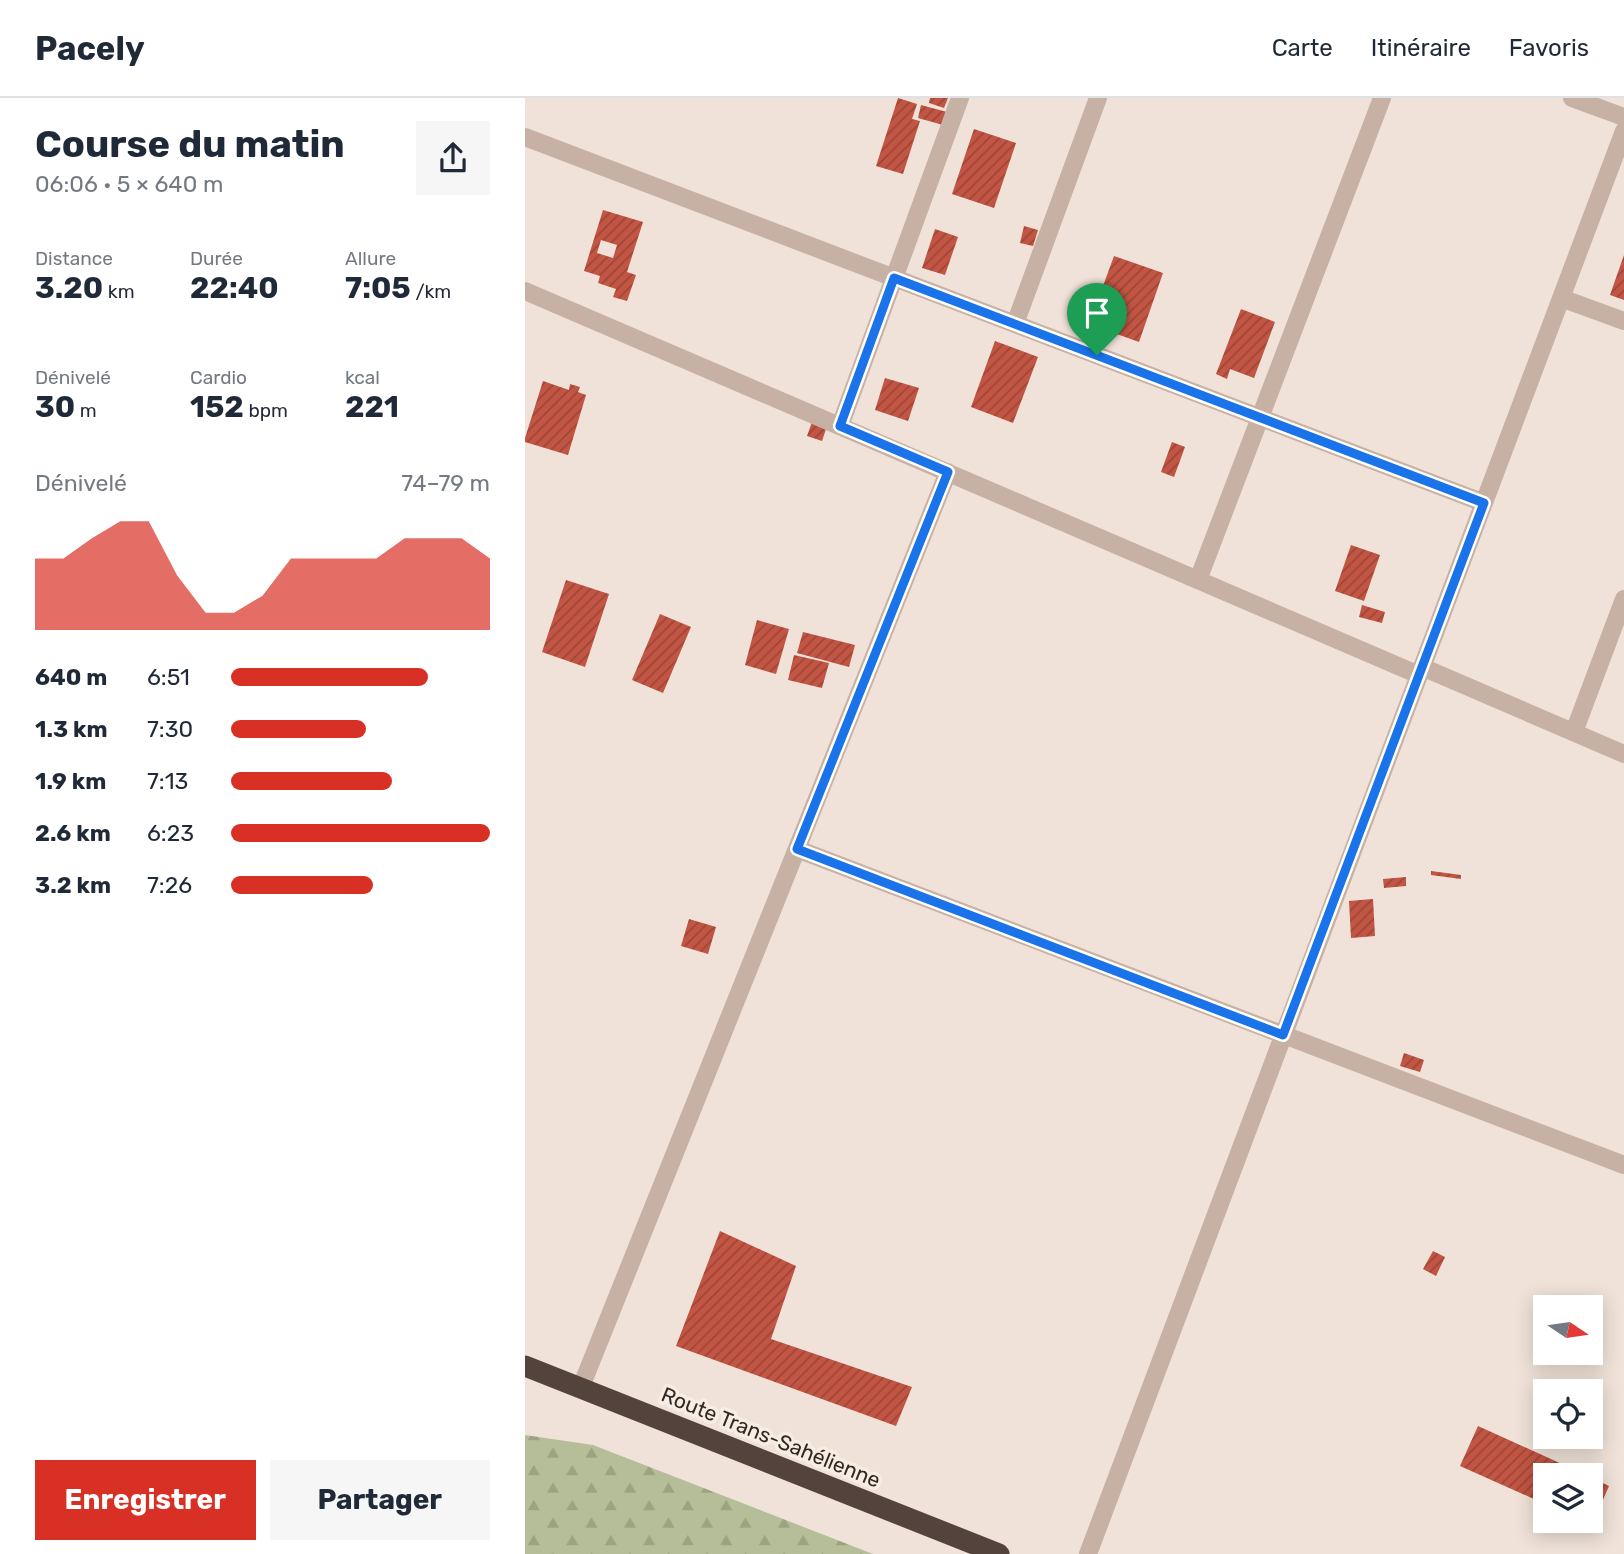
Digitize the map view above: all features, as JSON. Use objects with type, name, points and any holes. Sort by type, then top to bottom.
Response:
[{"type":"highway","name":"Route Trans-Sahélienne","points":[[525,1366],[999,1554]]},
{"type":"street","points":[[840,426],[960,98]]},
{"type":"street","points":[[1015,324],[1098,98]]},
{"type":"street","points":[[1198,580],[1383,98]]},
{"type":"street","points":[[1572,98],[1624,117]]},
{"type":"street","points":[[1088,1554],[1624,131]]},
{"type":"street","points":[[525,137],[1484,503]]},
{"type":"street","points":[[525,291],[1198,580],[1624,754]]},
{"type":"street","points":[[1561,298],[1624,321]]},
{"type":"street","points":[[581,1387],[948,472]]},
{"type":"street","points":[[1574,732],[1624,599]]},
{"type":"street","points":[[797,849],[1624,1165]]},
{"type":"green space","points":[[525,1435],[593,1445],[873,1554],[525,1554]]},
{"type":"building","points":[[898,98],[917,104],[912,119],[920,121],[903,174],[876,166]]},
{"type":"building","points":[[930,98],[948,98],[944,108],[929,103]]},
{"type":"building","points":[[921,105],[947,112],[943,125],[918,118]]},
{"type":"building","points":[[974,129],[1016,143],[994,208],[952,194]]},
{"type":"building","points":[[603,210],[643,222],[627,272],[636,275],[627,301],[613,297],[616,289],[598,283],[600,276],[584,271]],"holes":[[[601,240],[617,245],[613,258],[597,253]]]},
{"type":"building","points":[[1024,226],[1038,230],[1033,246],[1020,243]]},
{"type":"building","points":[[935,229],[958,237],[945,275],[922,268]]},
{"type":"building","points":[[1624,255],[1624,300],[1610,295]]},
{"type":"building","points":[[1114,256],[1163,273],[1139,342],[1089,324]]},
{"type":"building","points":[[1241,309],[1275,322],[1254,378],[1230,369],[1227,379],[1216,374]]},
{"type":"building","points":[[995,341],[1038,357],[1013,423],[971,407]]},
{"type":"building","points":[[885,378],[919,388],[908,421],[875,410]]},
{"type":"building","points":[[543,381],[569,390],[570,384],[580,387],[578,392],[586,395],[568,455],[525,442]]},
{"type":"building","points":[[812,422],[827,426],[822,441],[807,436]]},
{"type":"building","points":[[1172,442],[1185,447],[1174,477],[1161,472]]},
{"type":"building","points":[[1351,545],[1380,555],[1364,601],[1335,591]]},
{"type":"building","points":[[566,580],[609,594],[585,667],[542,652]]},
{"type":"building","points":[[1362,605],[1385,612],[1382,623],[1359,617]]},
{"type":"building","points":[[660,614],[691,627],[663,693],[632,680]]},
{"type":"building","points":[[757,620],[789,629],[776,674],[745,665]]},
{"type":"building","points":[[803,632],[855,645],[849,667],[797,653]]},
{"type":"building","points":[[794,655],[829,663],[822,688],[788,680]]},
{"type":"building","points":[[1431,871],[1461,875],[1461,879],[1431,875]]},
{"type":"building","points":[[1406,877],[1406,886],[1384,888],[1383,879]]},
{"type":"building","points":[[1373,899],[1375,936],[1351,938],[1349,901]]},
{"type":"building","points":[[689,919],[716,927],[708,954],[681,946]]},
{"type":"building","points":[[1404,1053],[1424,1060],[1420,1072],[1400,1066]]},
{"type":"building","points":[[720,1231],[796,1266],[771,1339],[912,1387],[896,1426],[676,1346]]},
{"type":"building","points":[[1433,1251],[1445,1257],[1436,1276],[1423,1269]]},
{"type":"building","points":[[1478,1426],[1560,1463],[1533,1463],[1533,1499],[1460,1466]]},
{"type":"building","points":[[1603,1483],[1609,1486],[1603,1500]]},
{"type":"route","points":[[894,278],[1097,355],[1484,503],[1283,1035],[797,849],[948,472],[840,426],[894,278]]}]
